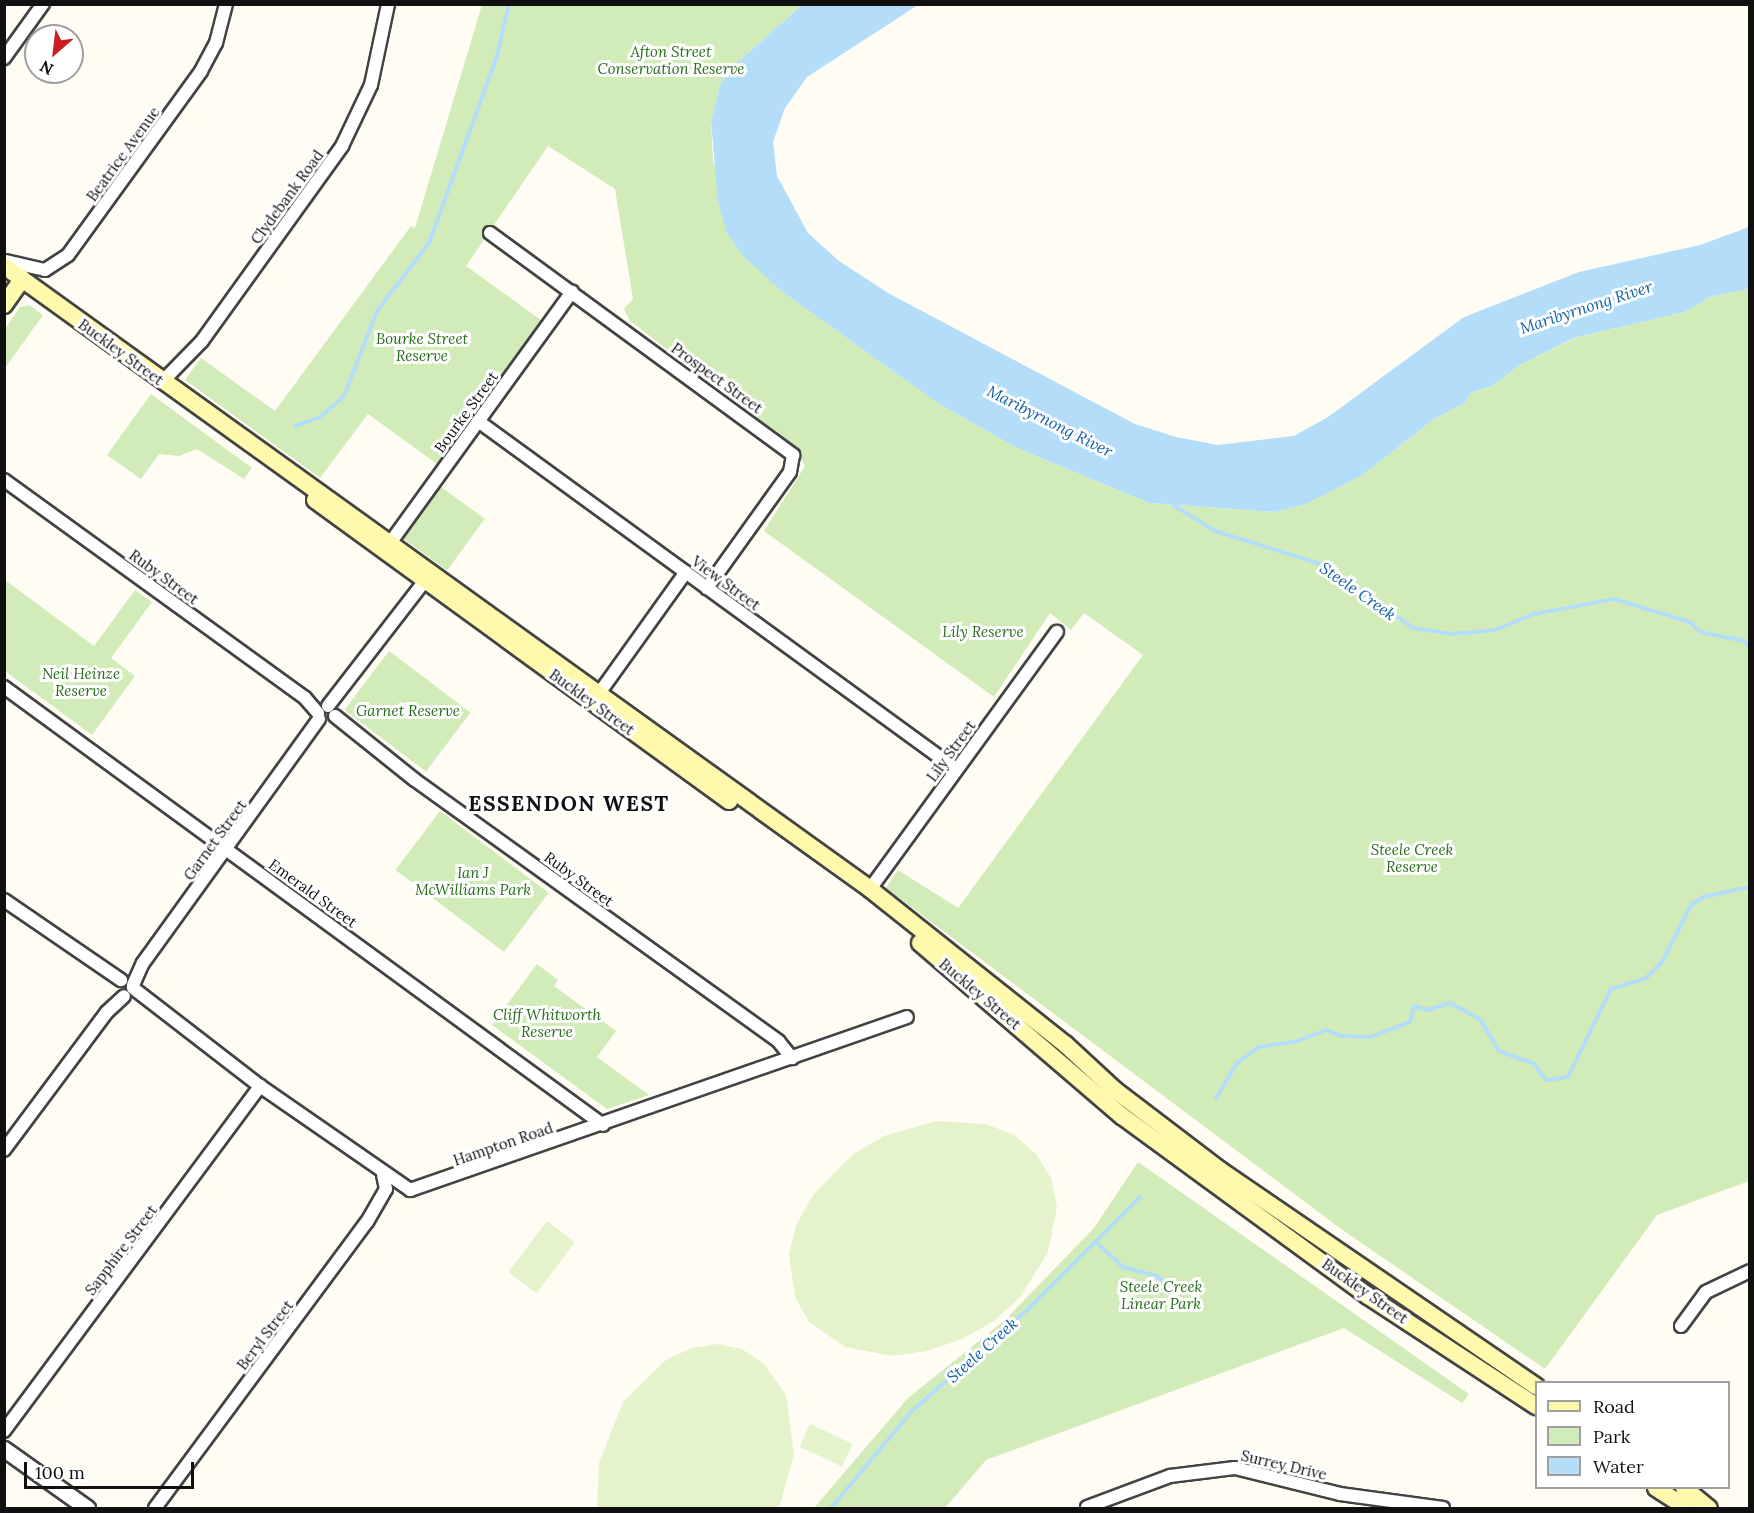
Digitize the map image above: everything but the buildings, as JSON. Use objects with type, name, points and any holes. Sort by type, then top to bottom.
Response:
[{"type":"main road","name":"Buckley Street","points":[[4,266],[867,894],[1065,1044],[1114,1090],[1220,1170],[1535,1385]]},
{"type":"main road","points":[[4,304],[22,279]]},
{"type":"main road","name":"Buckley Street","points":[[867,894],[1122,1116],[1368,1296],[1535,1405]]},
{"type":"main road","points":[[1657,1489],[1687,1509]]},
{"type":"main road","points":[[1685,1489],[1709,1509]]},
{"type":"street","points":[[4,58],[43,4]]},
{"type":"street","name":"Beatrice Avenue","points":[[4,261],[24,269],[45,270],[68,255],[201,71],[216,43],[226,4]]},
{"type":"street","name":"Clydebank Road","points":[[162,382],[193,349],[342,146],[371,85],[388,4]]},
{"type":"street","name":"Prospect Street","points":[[490,233],[793,454],[790,472],[707,588]]},
{"type":"street","name":"Bourke Street","points":[[388,546],[572,292]]},
{"type":"street","name":"View Street","points":[[478,421],[956,769]]},
{"type":"street","name":"Ruby Street","points":[[4,480],[779,1042],[792,1058]]},
{"type":"street","points":[[596,697],[686,572]]},
{"type":"street","name":"Garnet Street","points":[[4,1150],[429,576]]},
{"type":"street","name":"Lily Street","points":[[867,894],[1057,632]]},
{"type":"street","name":"Emerald Street","points":[[4,687],[603,1125]]},
{"type":"street","name":"Hampton Road","points":[[4,900],[383,1175],[415,1190],[908,1017]]},
{"type":"street","name":"Sapphire Street","points":[[4,1431],[260,1086]]},
{"type":"street","name":"Beryl Street","points":[[155,1509],[367,1222],[386,1189],[383,1175]]},
{"type":"street","points":[[1681,1326],[1706,1292],[1749,1271]]},
{"type":"street","points":[[4,1449],[87,1509]]},
{"type":"street","name":"Surrey Drive","points":[[1087,1507],[1170,1476],[1235,1468],[1340,1494],[1443,1509]]},
{"type":"green space","name":"Steele Creek Reserve","points":[[482,5],[802,5],[732,67],[720,85],[711,121],[713,161],[784,293],[939,404],[1017,448],[1149,503],[1275,512],[1306,504],[1361,476],[1434,419],[1465,403],[1472,392],[1492,386],[1520,365],[1575,338],[1685,312],[1712,296],[1749,289],[1749,1181],[1657,1215],[1545,1369],[1341,1229],[886,888],[898,870],[958,908],[1143,655],[1084,613],[1071,630],[1050,613],[994,697],[764,531],[805,466],[792,444],[630,321],[624,309],[633,299],[615,189],[548,146],[466,266],[541,320],[437,464],[368,414],[320,478],[185,380],[201,358],[275,411],[411,226],[415,228]]},
{"type":"green space","points":[[29,305],[43,315],[5,368],[5,329],[20,307]]},
{"type":"green space","points":[[151,394],[252,468],[244,479],[197,449],[179,456],[159,454],[141,479],[107,455]]},
{"type":"green space","points":[[441,487],[485,519],[447,571],[403,539]]},
{"type":"green space","name":"Neil Heinze Reserve","points":[[5,580],[94,646],[135,590],[152,602],[111,658],[135,676],[92,735],[5,671]]},
{"type":"green space","name":"Garnet Reserve","points":[[389,651],[470,712],[426,771],[344,710]]},
{"type":"green space","name":"Ian J McWilliams Park","points":[[440,811],[549,893],[504,952],[395,870]]},
{"type":"green space","name":"Cliff Whitworth Reserve","points":[[537,964],[558,980],[554,986],[616,1031],[597,1057],[649,1095],[607,1109],[492,1025]]},
{"type":"green space","points":[[936,1121],[986,1124],[1014,1135],[1036,1154],[1051,1178],[1057,1207],[1048,1252],[1021,1296],[994,1321],[962,1339],[927,1351],[893,1356],[845,1347],[809,1322],[795,1297],[789,1254],[797,1223],[814,1194],[852,1155],[884,1136]]},
{"type":"green space","name":"Steele Creek Linear Park","points":[[1138,1162],[1469,1394],[1462,1403],[1344,1328],[986,1460],[945,1508],[814,1508],[908,1398],[1004,1321],[1094,1228]]},
{"type":"green space","points":[[547,1221],[575,1242],[536,1293],[508,1272]]},
{"type":"green space","points":[[718,1344],[742,1349],[763,1363],[786,1395],[794,1454],[779,1508],[597,1508],[599,1463],[623,1402],[667,1359],[692,1348]]},
{"type":"green space","points":[[810,1424],[853,1444],[842,1467],[799,1447]]},
{"type":"water","name":"Maribyrnong River","points":[[802,5],[918,5],[807,77],[785,108],[773,142],[777,176],[808,233],[839,261],[888,293],[1135,424],[1176,437],[1218,445],[1294,436],[1328,417],[1464,317],[1579,272],[1700,245],[1749,227],[1749,289],[1712,296],[1685,312],[1574,338],[1520,365],[1492,386],[1472,392],[1465,403],[1434,419],[1361,476],[1306,504],[1275,512],[1149,503],[1017,448],[939,404],[784,293],[743,256],[727,233],[718,202],[711,121],[720,85],[732,67]]},
{"type":"waterway","points":[[295,426],[320,417],[344,396],[377,311],[429,243],[497,56],[509,4]]},
{"type":"waterway","name":"Steele Creek","points":[[1173,505],[1215,531],[1318,563],[1414,628],[1451,634],[1495,630],[1534,614],[1614,599],[1690,622],[1700,632],[1744,641],[1750,648]]},
{"type":"waterway","name":"Steele Creek","points":[[1216,1098],[1237,1063],[1258,1047],[1295,1042],[1327,1030],[1341,1036],[1370,1037],[1410,1022],[1414,1006],[1428,1010],[1450,1003],[1480,1019],[1499,1051],[1534,1064],[1546,1080],[1568,1077],[1611,989],[1646,978],[1662,962],[1691,905],[1703,897],[1750,887]]},
{"type":"waterway","name":"Steele Creek","points":[[831,1508],[912,1411],[1027,1310],[1140,1197]]},
{"type":"waterway","points":[[1096,1242],[1123,1267],[1156,1276],[1172,1287]]},
{"type":"district","name":"ESSENDON WEST","points":[[569,804]]},
{"type":"park label","name":"Afton Street Conservation Reserve","points":[[671,60]]},
{"type":"park label","name":"Bourke Street Reserve","points":[[422,346]]},
{"type":"park label","name":"Lily Reserve","points":[[983,632]]}]
